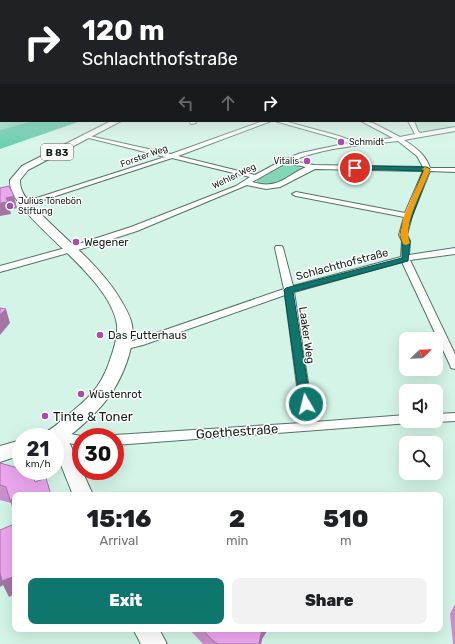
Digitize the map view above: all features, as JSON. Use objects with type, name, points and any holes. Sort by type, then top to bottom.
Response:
[{"type":"main road","name":"B 83","points":[[64,429],[87,411],[102,394],[112,378],[123,347],[123,320],[120,311],[110,294],[72,249],[25,203],[15,186],[15,179],[17,175],[25,168],[114,122]]},
{"type":"main road","points":[[0,454],[12,450]]},
{"type":"main road","points":[[64,450],[82,492]]},
{"type":"main road","points":[[148,632],[155,644]]},
{"type":"street","name":"Forster Weg","points":[[25,203],[120,174],[265,122]]},
{"type":"street","points":[[282,122],[337,137],[354,144]]},
{"type":"street","points":[[366,122],[399,139],[422,158],[427,169],[408,216],[403,235],[406,241],[416,249],[426,254]]},
{"type":"street","points":[[411,122],[415,132],[420,136]]},
{"type":"street","name":"Wehler Weg","points":[[0,269],[72,249],[149,223],[247,183],[285,161],[303,154],[354,144],[420,136],[455,128]]},
{"type":"street","points":[[87,136],[257,177]]},
{"type":"street","points":[[285,161],[314,167],[455,170]]},
{"type":"street","points":[[247,183],[262,187],[279,186],[304,170],[314,167]]},
{"type":"street","points":[[296,194],[408,216]]},
{"type":"street","points":[[406,241],[406,259],[455,365]]},
{"type":"street","name":"Laaker Weg","points":[[279,248],[289,290],[310,426]]},
{"type":"street","name":"Schlachthofstraße","points":[[123,347],[139,343],[289,290],[426,254],[455,251]]},
{"type":"street","points":[[443,418],[455,417]]},
{"type":"street","name":"Goethestraße","points":[[124,439],[399,420]]},
{"type":"shaded area","points":[[0,122],[28,122],[0,130]]},
{"type":"shaded area","points":[[28,122],[78,122],[0,149],[0,130]]},
{"type":"shaded area","points":[[412,122],[452,122],[455,127],[420,136]]},
{"type":"shaded area","points":[[283,164],[297,165],[301,169],[276,185],[259,184],[257,182],[257,179]]},
{"type":"building","points":[[9,186],[14,196],[6,198],[8,202],[0,203],[0,188]]},
{"type":"building","points":[[0,308],[6,309],[0,315]]},
{"type":"building","points":[[0,463],[12,466],[12,480],[34,480],[35,482],[47,480],[50,492],[12,492],[12,499],[10,500],[6,487],[0,485]]},
{"type":"building","points":[[12,525],[12,577],[2,581],[0,573],[0,530]]},
{"type":"building","points":[[205,632],[261,632],[259,644],[218,644]]},
{"type":"slow traffic","points":[[406,243],[403,235],[408,216],[427,169],[425,169]]},
{"type":"place","name":"Schmidt","points":[[341,142]]},
{"type":"place","name":"Vitalis","points":[[307,161]]},
{"type":"place","name":"Julius Tönebön Stiftung","points":[[10,206]]},
{"type":"place","name":"Wegener","points":[[76,242]]},
{"type":"place","name":"Das Futterhaus","points":[[100,335]]},
{"type":"place","name":"Wüstenrot","points":[[81,394]]},
{"type":"place","name":"Tinte & Toner","points":[[45,416]]},
{"type":"route","points":[[306,404],[289,290],[406,259],[406,241],[403,235],[405,225],[427,169],[355,168]]}]
